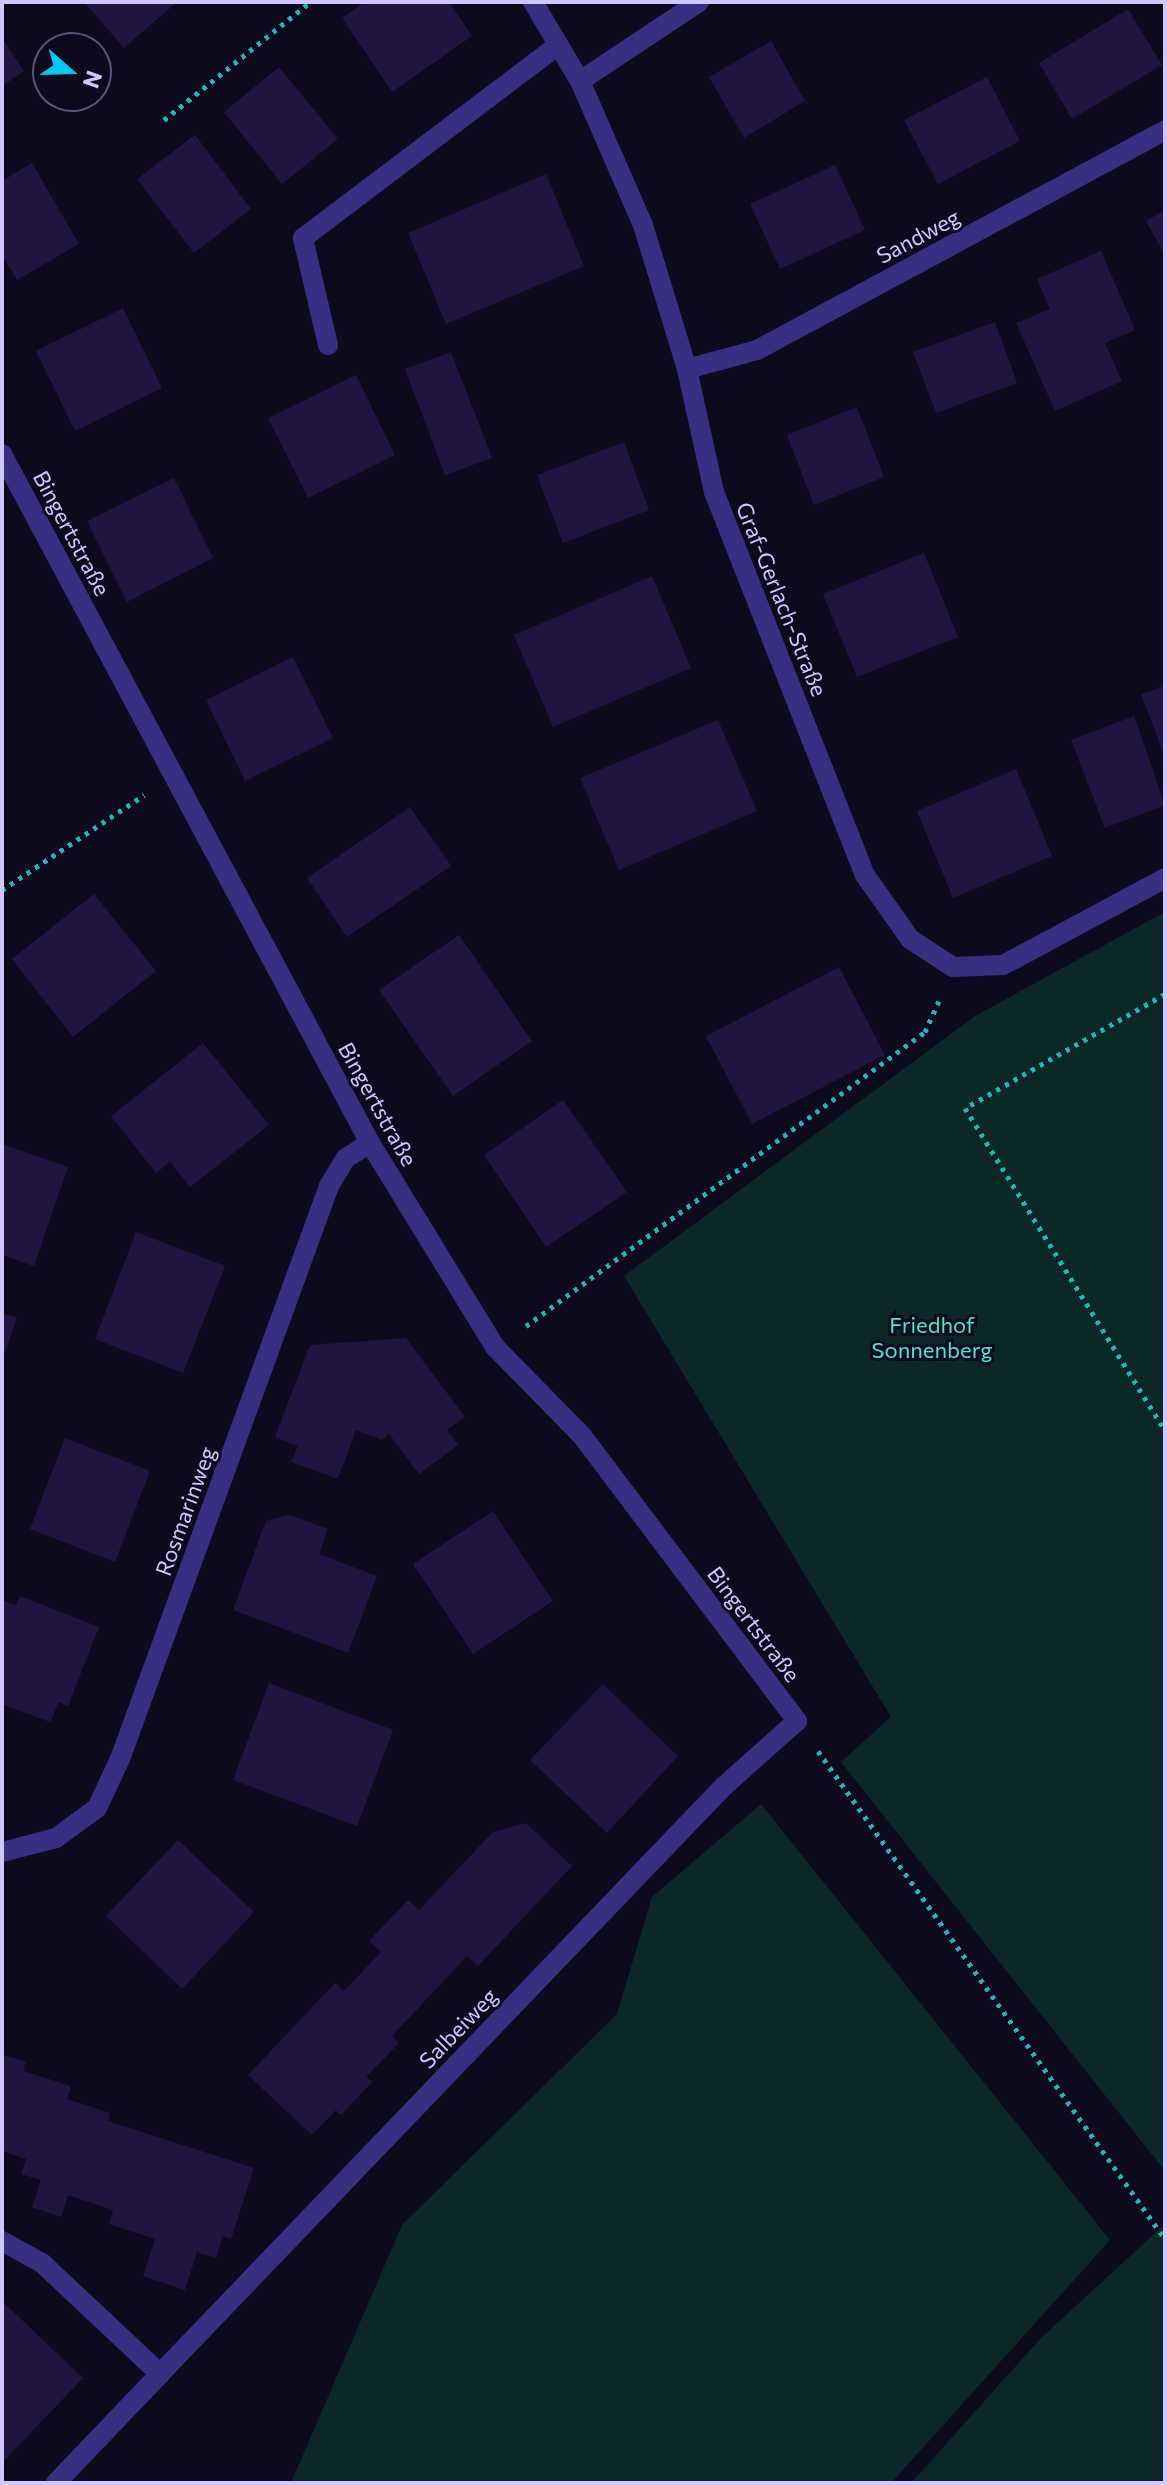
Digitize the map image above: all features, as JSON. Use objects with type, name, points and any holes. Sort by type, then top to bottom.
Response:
[{"type":"street","name":"Graf-Gerlach-Straße","points":[[533,2],[580,81],[643,225],[687,369],[714,492],[865,875],[910,939],[953,967]]},
{"type":"street","points":[[580,81],[699,2]]},
{"type":"street","points":[[328,345],[303,238],[558,45]]},
{"type":"street","name":"Sandweg","points":[[687,369],[757,350],[1165,130]]},
{"type":"street","name":"Bingertstraße","points":[[2,454],[370,1143],[495,1347],[583,1437],[797,1721]]},
{"type":"street","points":[[953,967],[1003,965],[1165,878]]},
{"type":"street","name":"Rosmarinweg","points":[[2,1852],[56,1838],[97,1808],[120,1759],[329,1186],[346,1158],[370,1143]]},
{"type":"street","name":"Salbeiweg","points":[[56,2483],[724,1786],[797,1721]]},
{"type":"street","points":[[2,2241],[42,2263],[160,2374]]},
{"type":"path","points":[[164,120],[310,2]]},
{"type":"path","points":[[2,890],[176,775]]},
{"type":"path","points":[[495,1347],[617,1264],[925,1032],[953,967]]},
{"type":"path","points":[[1165,994],[965,1108],[1165,1431]]},
{"type":"path","points":[[797,1721],[1165,2239]]},
{"type":"green space","name":"Friedhof Sonnenberg","points":[[1165,912],[1165,2171],[841,1762],[891,1717],[624,1276],[975,1016]]},
{"type":"green space","points":[[761,1804],[1110,2240],[891,2483],[291,2483],[402,2225],[617,2014],[652,1897]]},
{"type":"green space","points":[[1165,2224],[1165,2483],[911,2483],[1041,2338]]},
{"type":"building","points":[[84,2],[177,2],[124,48]]},
{"type":"building","points":[[365,2],[449,2],[472,36],[392,92],[342,18]]},
{"type":"building","points":[[1128,9],[1162,65],[1072,119],[1039,63]]},
{"type":"building","points":[[2,38],[24,71],[2,86]]},
{"type":"building","points":[[771,41],[805,101],[744,138],[709,77]]},
{"type":"building","points":[[279,67],[338,139],[282,184],[224,112]]},
{"type":"building","points":[[987,77],[1020,141],[938,184],[904,120]]},
{"type":"building","points":[[195,135],[251,209],[194,253],[137,179]]},
{"type":"building","points":[[32,163],[79,244],[17,280],[2,255],[2,181]]},
{"type":"building","points":[[835,165],[865,230],[780,269],[750,204]]},
{"type":"building","points":[[546,174],[584,266],[446,324],[408,233]]},
{"type":"building","points":[[1165,210],[1165,255],[1146,221]]},
{"type":"building","points":[[1101,251],[1135,330],[1105,343],[1122,381],[1055,411],[1016,323],[1050,309],[1037,279]]},
{"type":"building","points":[[123,308],[162,388],[75,431],[36,351]]},
{"type":"building","points":[[995,322],[1017,383],[936,413],[913,352]]},
{"type":"building","points":[[451,352],[492,458],[445,475],[405,369]]},
{"type":"building","points":[[356,375],[395,455],[308,498],[268,418]]},
{"type":"building","points":[[857,407],[884,477],[814,505],[787,435]]},
{"type":"building","points":[[624,442],[649,510],[563,543],[537,475]]},
{"type":"building","points":[[174,478],[213,558],[127,602],[87,521]]},
{"type":"building","points":[[924,553],[958,637],[857,677],[823,594]]},
{"type":"building","points":[[652,576],[691,668],[553,727],[514,635]]},
{"type":"building","points":[[293,657],[333,738],[245,781],[206,700]]},
{"type":"building","points":[[1165,686],[1165,757],[1141,694]]},
{"type":"building","points":[[1134,716],[1165,805],[1105,828],[1071,740]]},
{"type":"building","points":[[718,720],[757,811],[619,870],[580,778]]},
{"type":"building","points":[[1016,769],[1052,856],[953,898],[917,811]]},
{"type":"building","points":[[410,807],[451,866],[347,937],[307,878]]},
{"type":"building","points":[[94,894],[156,971],[73,1037],[12,959]]},
{"type":"building","points":[[459,935],[532,1041],[453,1096],[379,990]]},
{"type":"building","points":[[839,967],[885,1055],[752,1124],[706,1036]]},
{"type":"building","points":[[203,1043],[269,1125],[190,1187],[170,1162],[156,1173],[111,1116]]},
{"type":"building","points":[[563,1100],[627,1192],[546,1247],[484,1155]]},
{"type":"building","points":[[2,1144],[68,1167],[34,1266],[2,1255]]},
{"type":"building","points":[[136,1232],[225,1266],[183,1373],[95,1339]]},
{"type":"building","points":[[2,1313],[17,1318],[2,1361]]},
{"type":"building","points":[[406,1338],[465,1417],[447,1430],[458,1445],[419,1474],[389,1434],[382,1440],[356,1430],[338,1479],[291,1462],[298,1446],[275,1437],[310,1345]]},
{"type":"building","points":[[65,1438],[150,1471],[115,1562],[30,1529]]},
{"type":"building","points":[[493,1511],[553,1601],[473,1654],[413,1564]]},
{"type":"building","points":[[289,1515],[328,1529],[319,1554],[377,1576],[348,1653],[233,1610],[266,1521]]},
{"type":"building","points":[[20,1596],[99,1627],[68,1706],[59,1702],[50,1722],[2,1704],[2,1600],[16,1605]]},
{"type":"building","points":[[269,1683],[393,1730],[357,1826],[233,1780]]},
{"type":"building","points":[[603,1684],[678,1756],[607,1833],[530,1760]]},
{"type":"building","points":[[526,1823],[572,1866],[478,1966],[467,1956],[392,2036],[399,2043],[366,2077],[372,2082],[341,2115],[336,2110],[312,2135],[248,2075],[335,1983],[344,1991],[381,1952],[369,1941],[408,1900],[419,1910],[493,1832]]},
{"type":"building","points":[[178,1840],[254,1912],[182,1989],[106,1916]]},
{"type":"building","points":[[2,2055],[26,2062],[23,2071],[71,2086],[67,2099],[110,2113],[108,2121],[254,2168],[231,2239],[223,2236],[216,2258],[197,2252],[185,2290],[143,2276],[155,2239],[109,2224],[113,2210],[68,2195],[61,2217],[32,2207],[41,2180],[21,2174],[26,2159],[2,2151]]},
{"type":"building","points":[[2,2301],[83,2378],[2,2463]]}]
